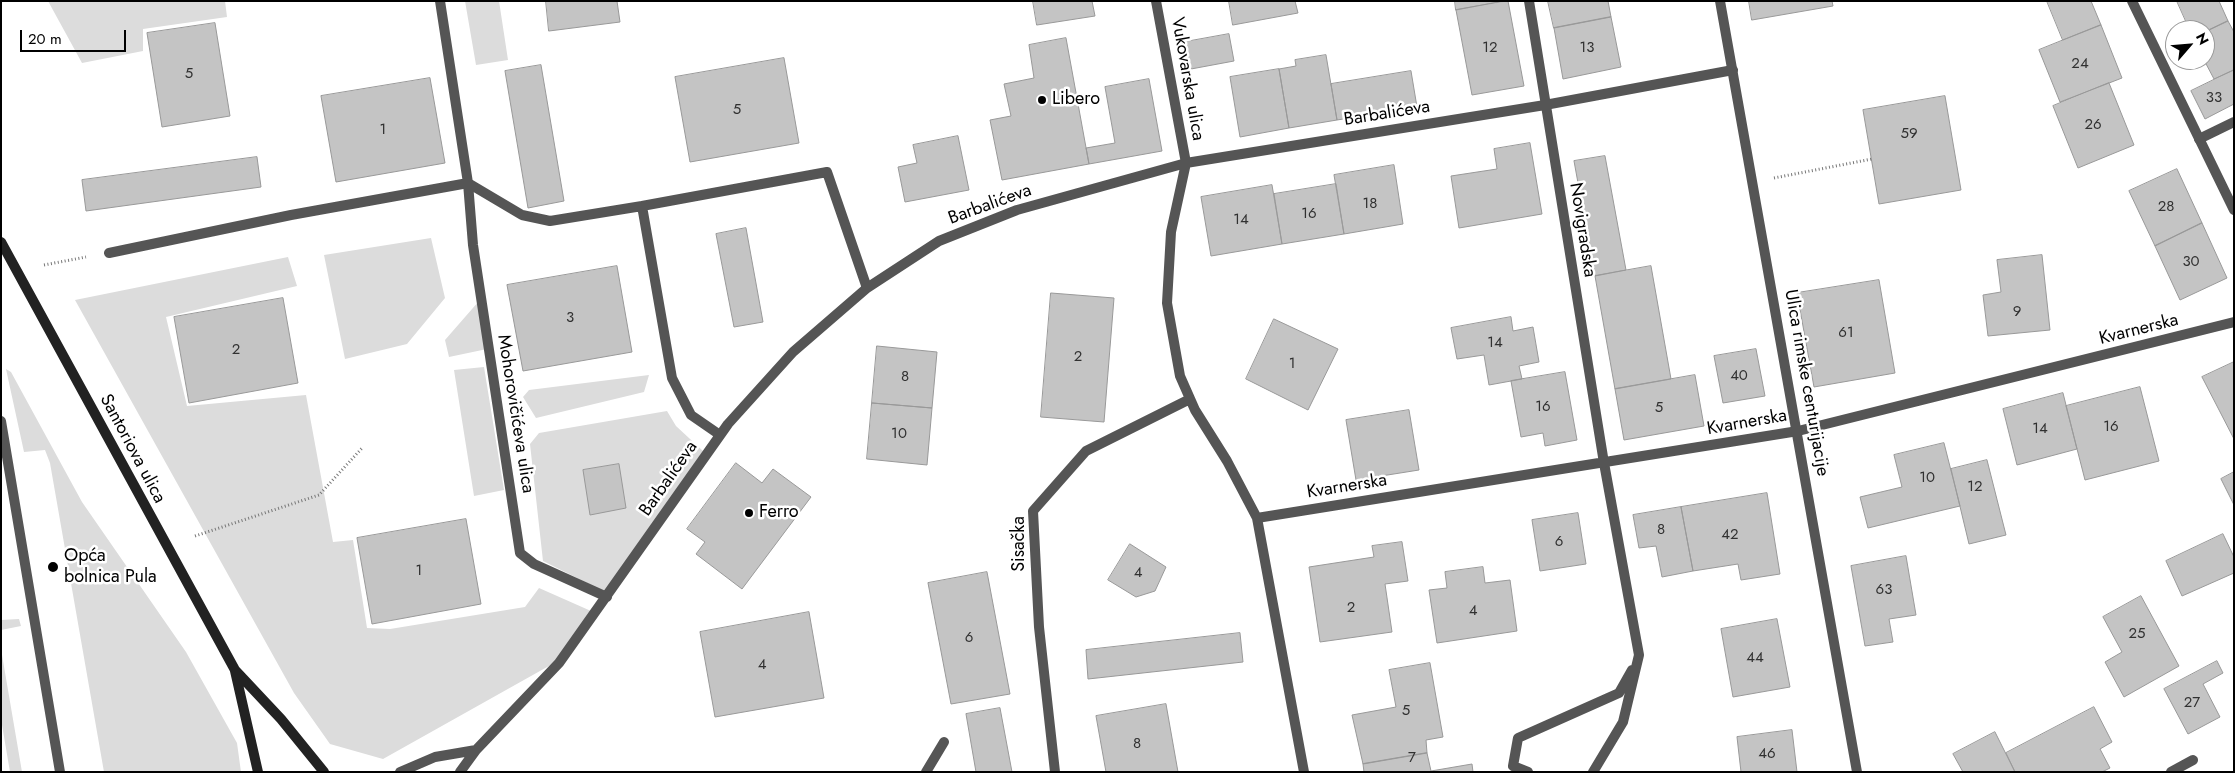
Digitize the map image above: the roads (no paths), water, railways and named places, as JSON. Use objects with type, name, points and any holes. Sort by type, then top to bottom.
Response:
[{"type":"main road","name":"Santoriova ulica","points":[[1,242],[235,670],[281,719],[324,772]]},
{"type":"main road","name":"Santoriova ulica","points":[[235,670],[258,772]]},
{"type":"street","name":"Mohorovičićeva ulica","points":[[440,1],[468,183],[474,245],[520,553],[534,564],[607,597]]},
{"type":"street","name":"Vukovarska ulica","points":[[1156,1],[1186,163]]},
{"type":"street","name":"Novigradska","points":[[1528,1],[1604,463],[1639,655]]},
{"type":"street","name":"Ulica rimske centurijacije","points":[[1720,1],[1798,431],[1857,772]]},
{"type":"street","points":[[2132,1],[2234,210]]},
{"type":"street","name":"Barbalićeva","points":[[460,772],[476,750],[559,663],[720,435],[793,352],[867,288],[939,241],[1017,210],[1186,163],[1545,105],[1733,70]]},
{"type":"street","points":[[2198,139],[2234,122]]},
{"type":"street","points":[[1186,163],[1171,232],[1167,303],[1180,376],[1190,399],[1257,518],[1304,772]]},
{"type":"street","points":[[109,253],[291,215],[468,183],[522,215],[550,221],[827,172],[867,288]]},
{"type":"street","points":[[642,206],[672,378],[691,415],[720,435]]},
{"type":"street","name":"Kvarnerska","points":[[1257,518],[1798,431],[2234,322]]},
{"type":"street","name":"Sisačka","points":[[1055,772],[1039,627],[1033,511],[1086,451],[1190,399]]},
{"type":"street","points":[[1,420],[60,772]]},
{"type":"street","points":[[1528,772],[1513,766],[1518,738],[1619,693],[1639,655]]},
{"type":"street","points":[[1593,772],[1623,722],[1639,655]]},
{"type":"street","points":[[926,772],[944,742]]},
{"type":"street","points":[[400,772],[435,757],[476,750]]},
{"type":"street","points":[[2171,772],[2192,760]]},
{"type":"place","name":"Libero","points":[[1042,100]]},
{"type":"place","name":"Ferro","points":[[749,513]]},
{"type":"place","name":"Opća bolnica Pula","points":[[53,567]]}]
